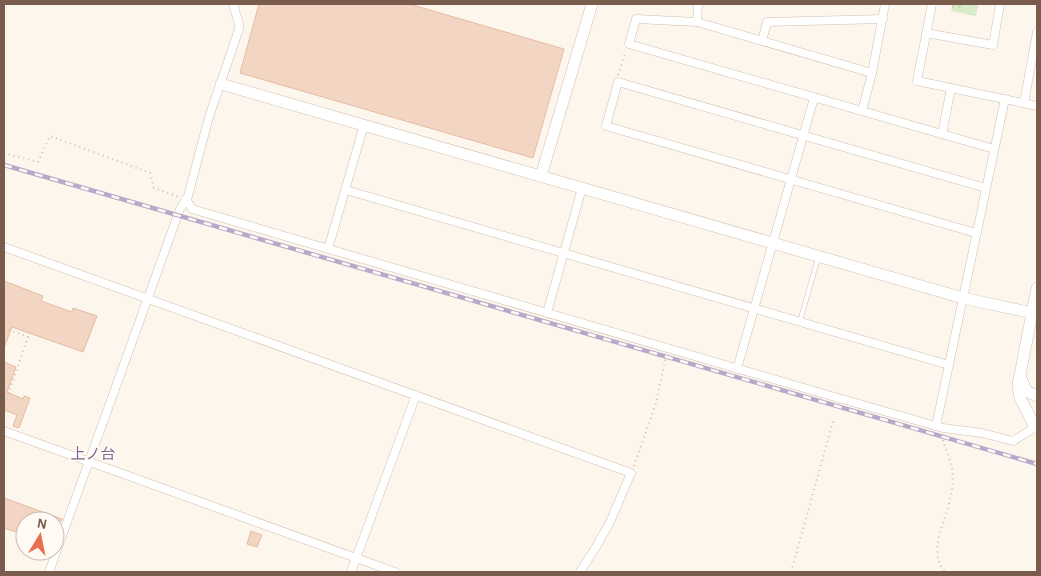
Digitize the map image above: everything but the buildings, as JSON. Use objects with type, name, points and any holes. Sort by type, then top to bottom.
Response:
[{"type":"street","points":[[65,519],[89,462],[180,209],[186,200],[209,117],[239,29],[240,24],[233,4]]},
{"type":"street","points":[[541,176],[592,4]]},
{"type":"street","points":[[697,22],[698,4]]},
{"type":"street","points":[[862,111],[872,73],[885,4]]},
{"type":"street","points":[[932,4],[917,81],[1037,106]]},
{"type":"street","points":[[926,33],[993,45],[1000,4]]},
{"type":"street","points":[[872,73],[697,22],[636,19],[629,44],[994,150]]},
{"type":"street","points":[[762,41],[767,22],[883,19]]},
{"type":"street","points":[[1024,103],[1037,32]]},
{"type":"street","points":[[976,233],[606,126],[618,82],[986,188]]},
{"type":"street","points":[[221,84],[963,298],[1035,313]]},
{"type":"street","points":[[942,134],[951,88]]},
{"type":"street","points":[[737,369],[814,98]]},
{"type":"street","points":[[940,426],[949,365],[1005,99]]},
{"type":"street","points":[[328,249],[364,125]]},
{"type":"street","points":[[547,313],[582,188]]},
{"type":"street","points":[[346,190],[949,365]]},
{"type":"street","points":[[186,200],[192,209],[668,349],[940,426],[982,432],[1013,441],[1037,426],[1034,425],[1018,392],[1020,374],[1035,313],[1037,288]]},
{"type":"street","points":[[4,248],[631,473],[610,522],[580,572]]},
{"type":"street","points":[[1020,374],[1026,391],[1037,396]]},
{"type":"street","points":[[351,572],[416,395]]},
{"type":"street","points":[[4,431],[395,572]]},
{"type":"lane","points":[[800,322],[818,256]]},
{"type":"path","points":[[618,82],[629,44]]},
{"type":"path","points":[[4,152],[38,162],[50,136],[150,173],[154,188],[186,200]]},
{"type":"path","points":[[4,328],[28,337],[4,406]]},
{"type":"path","points":[[631,473],[656,403],[668,349]]},
{"type":"path","points":[[790,572],[834,418]]},
{"type":"path","points":[[940,426],[941,436],[951,465],[952,477],[950,498],[937,550],[938,559],[945,572]]},
{"type":"green space","points":[[953,4],[978,4],[976,16],[951,11]]},
{"type":"railway","points":[[4,165],[1037,464]]},
{"type":"district","name":"上ノ台","points":[[93,454]]}]
